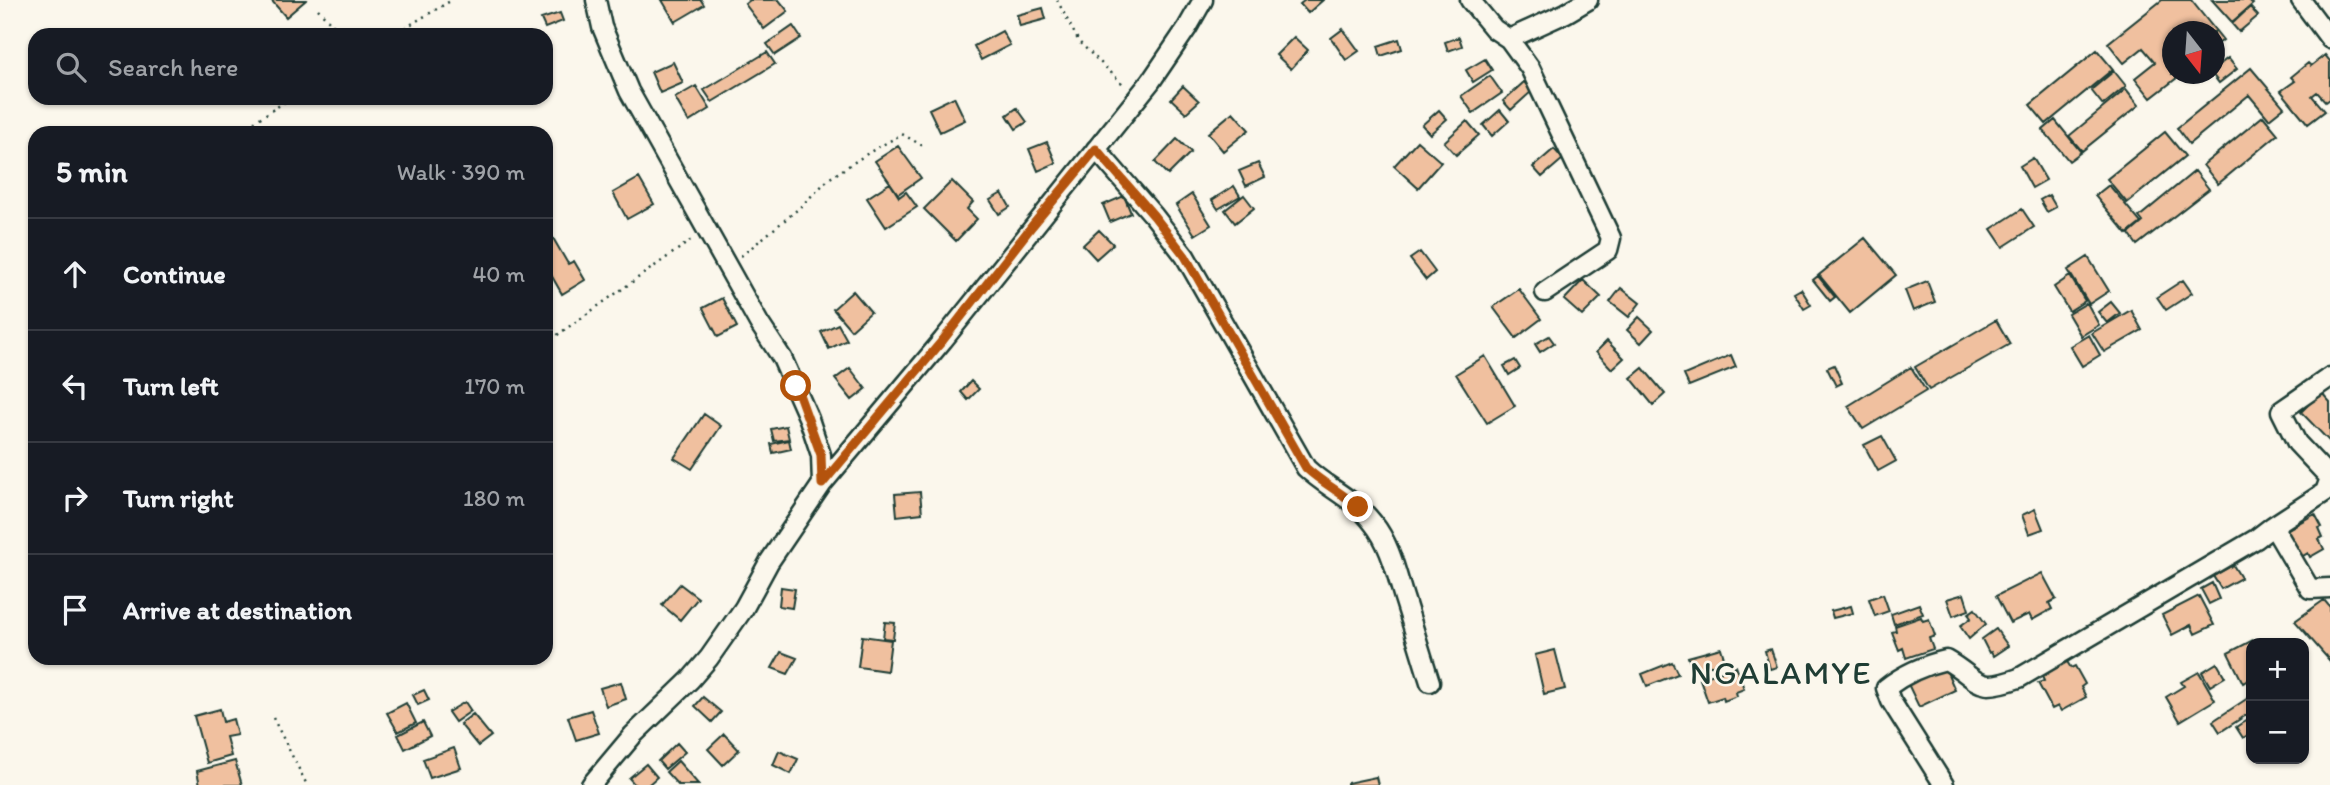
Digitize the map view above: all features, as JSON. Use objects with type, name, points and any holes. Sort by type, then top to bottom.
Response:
[{"type":"street","points":[[596,0],[602,27],[629,91],[796,386],[821,455],[822,484]]},
{"type":"street","points":[[591,785],[634,735],[709,658],[744,608],[769,562],[822,484],[943,340],[1032,226],[1138,98],[1187,28],[1203,0]]},
{"type":"street","points":[[1470,0],[1494,29],[1509,39],[1530,68],[1611,238],[1608,250],[1545,292]]},
{"type":"street","points":[[1509,39],[1588,0]]},
{"type":"street","points":[[2301,0],[2330,39]]},
{"type":"street","points":[[1096,149],[1185,256],[1306,468],[1320,482],[1341,492],[1382,534],[1392,557],[1430,682]]},
{"type":"street","points":[[1944,785],[1891,701],[1886,688],[1928,664],[1946,660],[1975,683],[1995,686],[2019,678],[2256,539],[2325,492],[2330,478],[2297,443],[2281,411],[2330,377]]},
{"type":"street","points":[[2273,526],[2310,589],[2330,588]]},
{"type":"path","points":[[405,28],[452,0]]},
{"type":"path","points":[[1057,0],[1079,41],[1138,98]]},
{"type":"path","points":[[318,9],[336,28]]},
{"type":"path","points":[[247,126],[280,105]]},
{"type":"path","points":[[728,267],[797,210],[830,178],[870,152],[902,134],[923,146]]},
{"type":"path","points":[[553,338],[690,241],[712,239]]},
{"type":"path","points":[[274,718],[307,785]]},
{"type":"building","points":[[271,0],[306,0],[286,17]]},
{"type":"building","points":[[662,0],[701,0],[704,5],[675,22]]},
{"type":"building","points":[[750,0],[779,0],[788,11],[764,29],[745,4]]},
{"type":"building","points":[[1305,0],[1323,0],[1308,13],[1300,4]]},
{"type":"building","points":[[2162,0],[2191,0],[2208,21],[2162,21],[2162,84],[2169,84],[2151,98],[2135,78],[2155,62],[2143,48],[2124,63],[2108,43]]},
{"type":"building","points":[[2212,0],[2249,0],[2253,4],[2232,22]]},
{"type":"building","points":[[2250,7],[2258,16],[2239,32],[2232,24]]},
{"type":"building","points":[[1043,8],[1046,19],[1020,26],[1017,15]]},
{"type":"building","points":[[560,13],[563,21],[545,28],[541,19]]},
{"type":"building","points":[[793,26],[801,38],[775,55],[767,44]]},
{"type":"building","points":[[1343,29],[1359,51],[1346,60],[1331,38]]},
{"type":"building","points":[[1002,31],[1010,45],[981,60],[974,46]]},
{"type":"building","points":[[1294,37],[1308,50],[1291,69],[1276,55]]},
{"type":"building","points":[[1459,37],[1462,46],[1448,51],[1445,42]]},
{"type":"building","points":[[1399,39],[1402,49],[1381,56],[1378,46]]},
{"type":"building","points":[[2097,50],[2113,69],[2046,124],[2030,105]]},
{"type":"building","points":[[767,52],[775,64],[712,102],[704,90]]},
{"type":"building","points":[[2325,55],[2330,61],[2330,99],[2326,102],[2317,92],[2312,96],[2325,111],[2308,124],[2281,91],[2295,81],[2291,77],[2308,63],[2311,66]]},
{"type":"building","points":[[2228,58],[2237,69],[2225,78],[2225,60]]},
{"type":"building","points":[[1485,59],[1492,70],[1473,82],[1466,70]]},
{"type":"building","points":[[673,62],[683,83],[660,93],[651,72]]},
{"type":"building","points":[[2251,68],[2284,107],[2269,119],[2249,95],[2189,144],[2177,128]]},
{"type":"building","points":[[2114,71],[2126,86],[2103,105],[2091,90]]},
{"type":"building","points":[[1490,76],[1502,93],[1473,113],[1461,96]]},
{"type":"building","points":[[1524,82],[1532,91],[1511,110],[1503,101]]},
{"type":"building","points":[[696,86],[710,109],[689,122],[675,98]]},
{"type":"building","points":[[1183,86],[1199,101],[1186,113],[1171,99]]},
{"type":"building","points":[[2126,89],[2139,105],[2082,151],[2069,136]]},
{"type":"building","points":[[954,97],[965,120],[940,132],[929,109]]},
{"type":"building","points":[[1017,108],[1027,122],[1016,129],[1007,115]]},
{"type":"building","points":[[1439,110],[1447,119],[1430,134],[1422,125]]},
{"type":"building","points":[[1500,110],[1509,121],[1492,136],[1483,125]]},
{"type":"building","points":[[1233,112],[1249,130],[1223,151],[1208,133]]},
{"type":"building","points":[[2263,116],[2278,134],[2218,184],[2203,165]]},
{"type":"building","points":[[2055,120],[2081,152],[2069,161],[2043,130]]},
{"type":"building","points":[[1467,121],[1479,135],[1456,155],[1444,142]]},
{"type":"building","points":[[2165,132],[2185,156],[2127,203],[2107,179]]},
{"type":"building","points":[[1177,139],[1191,152],[1168,175],[1155,162]]},
{"type":"building","points":[[1417,141],[1441,162],[1418,188],[1394,166]]},
{"type":"building","points":[[1047,142],[1056,163],[1038,171],[1029,149]]},
{"type":"building","points":[[898,146],[921,178],[898,194],[875,161]]},
{"type":"building","points":[[1554,149],[1563,159],[1542,177],[1533,167]]},
{"type":"building","points":[[2033,158],[2046,180],[2032,188],[2020,166]]},
{"type":"building","points":[[1258,163],[1265,177],[1246,186],[1239,171]]},
{"type":"building","points":[[2195,171],[2209,189],[2137,245],[2129,234],[2143,222],[2139,217]]},
{"type":"building","points":[[639,178],[654,204],[627,219],[613,193]]},
{"type":"building","points":[[952,181],[973,202],[967,209],[977,219],[956,241],[924,209]]},
{"type":"building","points":[[890,183],[899,197],[906,192],[917,207],[886,227],[867,198]]},
{"type":"building","points":[[2109,185],[2141,223],[2127,234],[2095,196]]},
{"type":"building","points":[[1234,186],[1240,196],[1218,209],[1212,200]]},
{"type":"building","points":[[1002,193],[1010,207],[999,214],[990,200]]},
{"type":"building","points":[[1192,194],[1211,225],[1195,235],[1176,205]]},
{"type":"building","points":[[1244,195],[1254,208],[1235,223],[1225,210]]},
{"type":"building","points":[[2049,195],[2056,207],[2047,212],[2040,200]]},
{"type":"building","points":[[1124,196],[1131,213],[1110,222],[1103,205]]},
{"type":"building","points":[[2022,209],[2034,227],[2003,247],[1991,229]]},
{"type":"building","points":[[1099,230],[1113,244],[1096,259],[1083,245]]},
{"type":"building","points":[[553,238],[568,264],[574,261],[585,280],[562,294],[553,278]]},
{"type":"building","points":[[1865,238],[1896,275],[1850,313],[1819,275]]},
{"type":"building","points":[[1420,252],[1435,272],[1426,280],[1410,259]]},
{"type":"building","points":[[2088,257],[2109,291],[2089,304],[2068,270]]},
{"type":"building","points":[[1818,276],[1835,297],[1830,301],[1813,280]]},
{"type":"building","points":[[2070,276],[2085,301],[2069,311],[2054,287]]},
{"type":"building","points":[[1583,280],[1601,297],[1582,316],[1564,300]]},
{"type":"building","points":[[2183,280],[2192,293],[2166,310],[2157,297]]},
{"type":"building","points":[[1927,281],[1935,302],[1913,311],[1905,290]]},
{"type":"building","points":[[1621,288],[1640,303],[1629,317],[1610,302]]},
{"type":"building","points":[[1519,289],[1541,319],[1516,338],[1493,307]]},
{"type":"building","points":[[1801,289],[1811,305],[1804,309],[1794,293]]},
{"type":"building","points":[[853,291],[871,312],[851,330],[833,309]]},
{"type":"building","points":[[722,298],[737,327],[718,337],[703,308]]},
{"type":"building","points":[[2111,302],[2120,313],[2107,323],[2098,312]]},
{"type":"building","points":[[2087,303],[2099,325],[2081,336],[2068,314]]},
{"type":"building","points":[[2131,310],[2142,330],[2104,352],[2092,333]]},
{"type":"building","points":[[1639,317],[1653,330],[1641,343],[1627,330]]},
{"type":"building","points":[[1996,320],[2010,344],[1929,390],[1915,367]]},
{"type":"building","points":[[838,324],[847,340],[829,349],[821,332]]},
{"type":"building","points":[[2089,335],[2100,355],[2082,366],[2070,346]]},
{"type":"building","points":[[1549,336],[1554,343],[1540,352],[1535,344]]},
{"type":"building","points":[[1607,341],[1624,358],[1612,369],[1596,352]]},
{"type":"building","points":[[1731,355],[1736,367],[1689,386],[1684,375]]},
{"type":"building","points":[[1485,356],[1515,406],[1487,423],[1456,374]]},
{"type":"building","points":[[1515,360],[1520,368],[1509,375],[1504,366]]},
{"type":"building","points":[[1834,365],[1842,383],[1836,386],[1827,368]]},
{"type":"building","points":[[1911,367],[1926,391],[1863,429],[1848,406]]},
{"type":"building","points":[[850,368],[866,389],[852,400],[835,379]]},
{"type":"building","points":[[1643,368],[1665,394],[1653,405],[1631,378]]},
{"type":"building","points":[[971,381],[979,389],[968,400],[961,392]]},
{"type":"building","points":[[2321,392],[2330,402],[2330,442],[2301,412]]},
{"type":"building","points":[[704,414],[721,426],[692,469],[674,458]]},
{"type":"building","points":[[786,426],[789,439],[774,441],[771,429]]},
{"type":"building","points":[[1882,436],[1896,461],[1878,471],[1864,445]]},
{"type":"building","points":[[789,440],[791,449],[773,453],[771,444]]},
{"type":"building","points":[[920,492],[922,513],[897,516],[895,494]]},
{"type":"building","points":[[2035,509],[2043,529],[2029,534],[2022,515]]},
{"type":"building","points":[[2315,514],[2322,527],[2319,528],[2323,537],[2319,539],[2324,549],[2310,557],[2308,553],[2298,559],[2283,532]]},
{"type":"building","points":[[2233,565],[2241,578],[2221,589],[2213,576]]},
{"type":"building","points":[[2042,573],[2056,599],[2049,603],[2052,609],[2032,620],[2029,614],[2010,623],[1996,596]]},
{"type":"building","points":[[2212,583],[2219,599],[2209,604],[2201,589]]},
{"type":"building","points":[[680,584],[698,598],[680,620],[662,605]]},
{"type":"building","points":[[781,587],[795,589],[792,608],[779,606]]},
{"type":"building","points":[[1883,594],[1889,611],[1875,616],[1869,599]]},
{"type":"building","points":[[1964,594],[1969,610],[1953,616],[1947,599]]},
{"type":"building","points":[[2199,596],[2214,625],[2195,634],[2191,625],[2172,635],[2162,615]]},
{"type":"building","points":[[2324,600],[2330,607],[2330,661],[2295,621]]},
{"type":"building","points":[[1919,604],[1923,614],[1894,624],[1891,614]]},
{"type":"building","points":[[1851,606],[1853,613],[1833,618],[1831,611]]},
{"type":"building","points":[[1975,609],[1986,624],[1969,639],[1960,626],[1971,618],[1968,614]]},
{"type":"building","points":[[1921,617],[1923,621],[1929,619],[1935,636],[1929,638],[1933,649],[1906,658],[1903,648],[1899,650],[1892,632],[1896,631],[1895,626]]},
{"type":"building","points":[[885,622],[895,623],[893,639],[883,638]]},
{"type":"building","points":[[1996,629],[2008,646],[1993,656],[1982,639]]},
{"type":"building","points":[[862,636],[891,640],[887,671],[858,667]]},
{"type":"building","points":[[2246,644],[2246,681],[2243,683],[2228,653]]},
{"type":"building","points":[[1721,648],[1725,661],[1693,671],[1688,657]]},
{"type":"building","points":[[1771,649],[1777,667],[1770,669],[1765,651]]},
{"type":"building","points":[[1555,650],[1565,689],[1544,694],[1535,655]]},
{"type":"building","points":[[781,652],[797,658],[788,674],[772,668]]},
{"type":"building","points":[[2066,660],[2071,668],[2075,666],[2085,684],[2081,687],[2086,697],[2061,711],[2058,706],[2052,709],[2038,683],[2044,681],[2041,674]]},
{"type":"building","points":[[1672,662],[1678,674],[1647,686],[1642,674]]},
{"type":"building","points":[[2217,663],[2225,677],[2210,686],[2202,672]]},
{"type":"building","points":[[1944,665],[1955,690],[1919,707],[1907,682]]},
{"type":"building","points":[[1736,666],[1744,689],[1736,692],[1737,696],[1724,701],[1723,697],[1708,702],[1700,679]]},
{"type":"building","points":[[2199,672],[2215,700],[2180,721],[2166,697],[2184,686],[2181,682]]},
{"type":"building","points":[[621,682],[626,699],[606,706],[600,688]]},
{"type":"building","points":[[424,690],[429,700],[418,705],[413,695]]},
{"type":"building","points":[[703,697],[721,712],[712,722],[695,706]]},
{"type":"building","points":[[2246,699],[2246,715],[2220,732],[2213,721]]},
{"type":"building","points":[[465,702],[471,711],[455,722],[448,712]]},
{"type":"building","points":[[406,703],[416,723],[398,732],[387,713]]},
{"type":"building","points":[[220,709],[223,722],[233,719],[237,735],[226,737],[231,756],[207,763],[194,716]]},
{"type":"building","points":[[591,710],[599,733],[576,740],[568,717]]},
{"type":"building","points":[[473,714],[491,736],[478,746],[460,724]]},
{"type":"building","points":[[2246,720],[2246,736],[2243,738],[2236,727]]},
{"type":"building","points":[[423,722],[430,736],[405,749],[398,735]]},
{"type":"building","points":[[724,734],[739,750],[723,765],[708,749]]},
{"type":"building","points":[[677,743],[685,752],[665,769],[658,761]]},
{"type":"building","points":[[454,748],[461,768],[430,778],[423,759]]},
{"type":"building","points":[[779,751],[798,759],[791,774],[773,765]]},
{"type":"building","points":[[235,761],[242,785],[200,785],[197,771]]},
{"type":"building","points":[[678,761],[699,785],[678,785],[666,772]]},
{"type":"building","points":[[646,764],[657,777],[648,785],[635,785],[629,778]]},
{"type":"building","points":[[1376,777],[1378,785],[1347,785],[1347,783]]},
{"type":"district","name":"NGALAMYE","points":[[1781,672]]},
{"type":"route","points":[[796,386],[821,455],[822,484],[943,340],[1096,149],[1185,256],[1306,468],[1320,482],[1341,492],[1358,507]]}]
